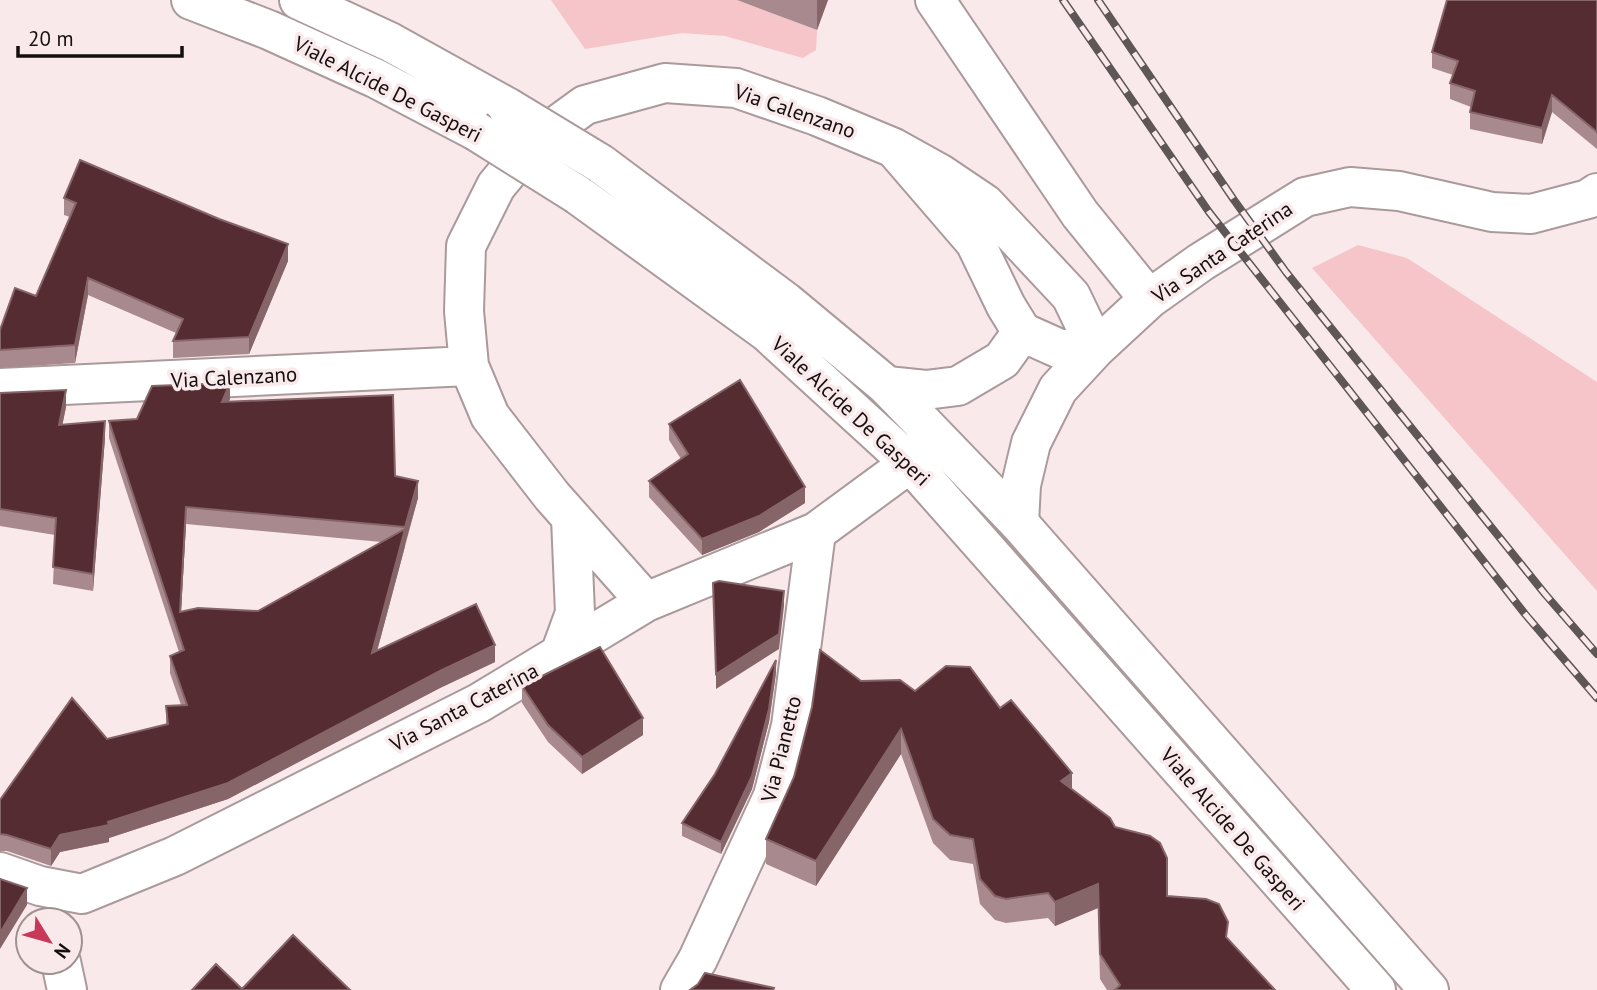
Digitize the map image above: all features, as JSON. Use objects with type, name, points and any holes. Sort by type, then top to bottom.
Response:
[{"type":"street","name":"Viale Alcide De Gasperi","points":[[191,0],[269,30],[363,72],[476,131],[578,195],[767,332],[910,463],[1376,990]]},
{"type":"street","name":"Viale Alcide De Gasperi","points":[[299,0],[390,42],[507,107],[601,164],[786,302],[887,386],[1019,523],[1429,990]]},
{"type":"street","points":[[935,0],[1080,214],[1149,299]]},
{"type":"street","name":"Via Calenzano","points":[[646,602],[571,518],[491,416],[469,366],[464,311],[466,246],[496,186],[530,145],[585,105],[665,83],[736,88],[817,116],[894,148],[939,173],[985,204],[1071,296],[1096,348]]},
{"type":"street","points":[[894,148],[975,242],[1006,306],[1022,332],[1060,349],[1096,348]]},
{"type":"street","name":"Via Santa Caterina","points":[[1019,523],[1021,485],[1031,443],[1058,389],[1096,348],[1149,299],[1201,262],[1305,197],[1350,187],[1399,191],[1492,212],[1531,214],[1588,199],[1597,193]]},
{"type":"street","points":[[887,386],[926,390],[958,386],[1002,360],[1022,332]]},
{"type":"street","name":"Via Calenzano","points":[[0,388],[469,366]]},
{"type":"street","name":"Via Santa Caterina","points":[[80,906],[479,703],[646,602],[816,532],[910,463]]},
{"type":"street","points":[[560,654],[575,613],[571,518]]},
{"type":"street","name":"Via Pianetto","points":[[680,990],[698,959],[773,796],[792,726],[816,532]]},
{"type":"street","name":"Via Santa Caterina","points":[[0,872],[40,886],[73,906]]},
{"type":"shaded area","points":[[551,0],[737,0],[817,30],[816,50],[803,58],[725,36],[682,33],[585,49]]},
{"type":"shaded area","points":[[1358,245],[1407,258],[1597,382],[1597,591],[1312,268]]},
{"type":"building","points":[[1447,0],[1597,0],[1597,132],[1552,95],[1542,128],[1470,112],[1475,91],[1450,83],[1458,61],[1432,52]]},
{"type":"building","points":[[80,160],[219,219],[288,244],[249,337],[173,341],[183,319],[88,278],[75,345],[0,350],[0,330],[15,288],[36,296],[76,203],[64,198]]},
{"type":"building","points":[[740,380],[805,487],[759,516],[702,539],[649,481],[688,454],[669,424]]},
{"type":"building","points":[[230,383],[222,402],[393,395],[395,476],[418,481],[405,527],[186,507],[180,612],[198,608],[258,611],[405,529],[372,653],[476,604],[495,645],[440,671],[228,783],[108,822],[109,825],[60,835],[51,849],[0,834],[0,800],[72,698],[107,739],[168,724],[166,706],[187,705],[170,656],[184,650],[109,421],[137,419],[152,386]]},
{"type":"building","points":[[66,390],[59,425],[105,421],[93,574],[53,567],[56,518],[0,509],[0,393]]},
{"type":"building","points":[[719,581],[784,591],[779,634],[716,674],[713,583]]},
{"type":"building","points":[[600,647],[643,718],[582,757],[548,725],[522,686]]},
{"type":"building","points":[[820,650],[861,681],[900,680],[915,691],[946,666],[970,667],[1000,708],[1011,700],[1072,773],[1061,781],[1110,818],[1115,827],[1150,836],[1160,843],[1167,858],[1167,896],[1206,899],[1219,904],[1228,922],[1226,937],[1275,990],[1115,990],[1120,985],[1100,954],[1098,884],[1055,902],[1048,893],[1006,899],[995,896],[980,879],[973,839],[950,835],[933,819],[901,729],[816,861],[766,839],[794,777],[812,707]]},
{"type":"building","points":[[776,660],[769,709],[752,776],[721,842],[682,823],[715,774]]},
{"type":"building","points":[[0,879],[27,888],[0,933]]},
{"type":"building","points":[[293,935],[350,990],[192,990],[216,964],[242,989]]},
{"type":"building","points":[[705,973],[774,988],[690,990]]},
{"type":"railway","points":[[1063,0],[1209,212],[1525,614],[1597,698]]},
{"type":"railway","points":[[1098,0],[1286,272],[1545,594],[1597,654]]}]
